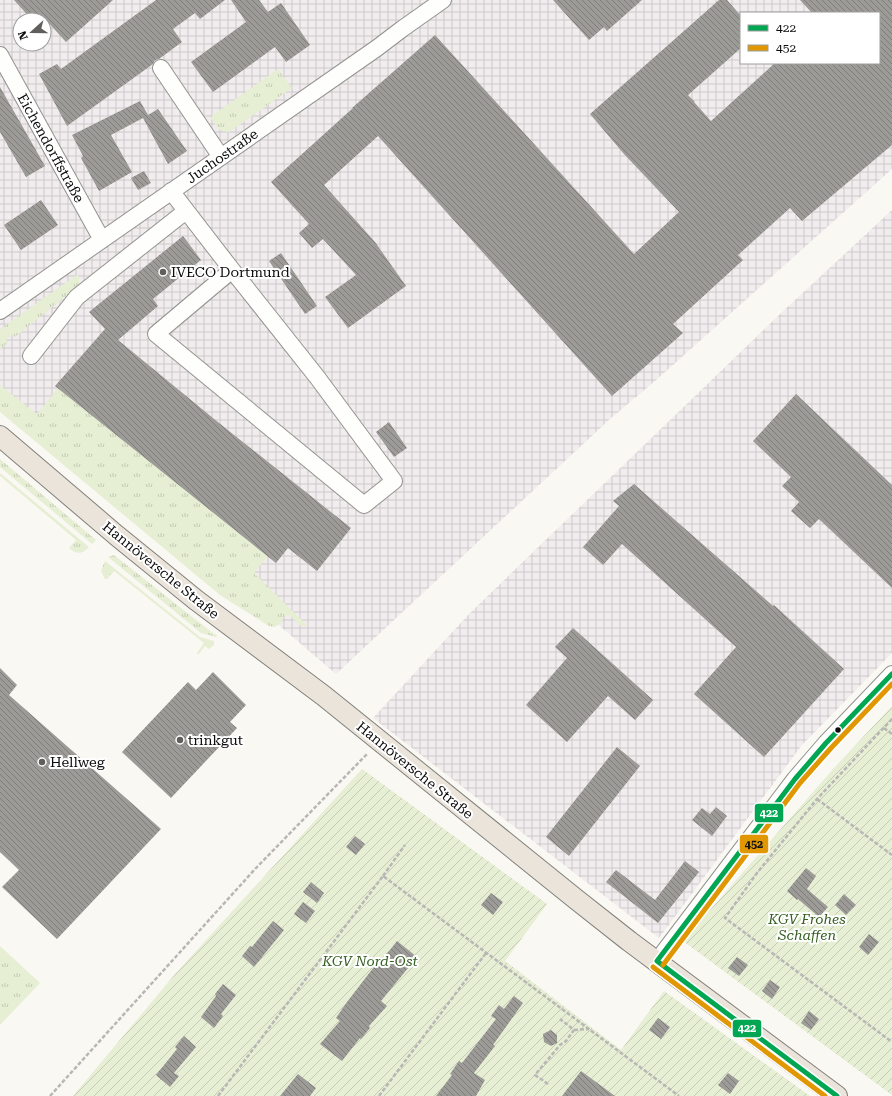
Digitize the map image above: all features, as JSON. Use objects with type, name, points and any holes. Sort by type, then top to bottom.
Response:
[{"type":"main road","name":"Hannöversche Straße","points":[[0,436],[116,535],[196,600],[318,692],[577,900],[837,1096]]},
{"type":"street","name":"Juchostraße","points":[[0,311],[377,48],[442,0]]},
{"type":"street","name":"Eichendorffstraße","points":[[0,55],[102,240]]},
{"type":"street","points":[[161,68],[221,157]]},
{"type":"street","points":[[171,191],[317,377],[394,481],[364,505],[156,334],[232,270]]},
{"type":"street","points":[[31,356],[78,297],[186,211]]},
{"type":"street","points":[[657,961],[795,779],[826,743],[892,674]]},
{"type":"path","points":[[892,719],[817,799],[757,873],[725,918],[892,1042]]},
{"type":"path","points":[[884,728],[892,734]]},
{"type":"path","points":[[50,1096],[256,868],[379,741]]},
{"type":"path","points":[[817,799],[892,855]]},
{"type":"path","points":[[218,1096],[383,876],[405,844]]},
{"type":"path","points":[[383,876],[679,1096]]},
{"type":"path","points":[[379,1096],[486,953]]},
{"type":"path","points":[[560,1020],[574,1030],[589,1029]]},
{"type":"path","points":[[548,1084],[535,1075],[558,1044],[566,1041],[574,1030]]},
{"type":"shaded area","points":[[0,0],[892,0],[892,169],[655,381],[610,419],[336,674],[0,387]]},
{"type":"shaded area","points":[[892,210],[892,653],[802,745],[659,938],[373,718],[470,613],[779,315]]},
{"type":"green space","points":[[278,69],[292,88],[229,132],[219,130],[210,117]]},
{"type":"green space","points":[[78,274],[80,285],[15,337],[13,334],[6,340],[8,343],[0,349],[0,329]]},
{"type":"green space","points":[[0,385],[37,414],[58,388],[268,556],[254,573],[308,626],[301,626],[289,615],[284,616],[282,622],[275,627],[269,626],[220,595],[0,412]]},
{"type":"green space","points":[[0,459],[96,540],[92,544],[0,467]]},
{"type":"green space","points":[[0,473],[89,547],[79,553],[74,552],[69,548],[76,540],[0,476]]},
{"type":"green space","points":[[114,555],[217,635],[216,637],[201,633],[108,557]]},
{"type":"green space","points":[[105,561],[200,637],[214,641],[214,645],[209,649],[205,646],[198,655],[197,653],[204,643],[114,571],[107,579],[105,579],[101,571]]},
{"type":"green space","name":"KGV Frohes Schaffen","points":[[892,706],[892,1095],[683,941],[834,768]]},
{"type":"green space","name":"KGV Nord-Ost","points":[[362,769],[547,904],[505,961],[621,1050],[664,991],[810,1096],[73,1096],[176,973]]},
{"type":"green space","points":[[0,946],[40,983],[0,1025]]},
{"type":"building","points":[[14,0],[113,0],[66,42],[52,27],[52,12],[25,12]]},
{"type":"building","points":[[156,0],[225,0],[200,19],[195,13],[173,29],[182,42],[159,59],[155,60],[153,64],[67,126],[39,74],[57,64],[61,69]]},
{"type":"building","points":[[231,0],[259,0],[268,12],[281,3],[310,45],[286,62],[275,47],[213,92],[191,62],[246,22]]},
{"type":"building","points":[[553,0],[642,0],[607,31],[604,27],[589,40]]},
{"type":"building","points":[[719,0],[727,0],[740,15],[740,49],[688,95],[711,121],[774,64],[880,64],[880,12],[811,12],[800,0],[892,0],[892,145],[802,221],[790,208],[738,255],[743,260],[673,324],[683,333],[612,396],[378,136],[324,185],[375,242],[406,286],[348,328],[325,297],[356,275],[323,239],[312,248],[299,233],[309,224],[271,182],[435,35],[634,254],[679,212],[624,154],[590,114]]},
{"type":"building","points":[[0,87],[45,166],[26,177],[0,132]]},
{"type":"building","points":[[140,101],[148,115],[158,109],[187,151],[168,164],[143,118],[111,135],[132,172],[99,191],[81,158],[83,156],[72,135]]},
{"type":"building","points":[[144,171],[151,183],[138,190],[131,178]]},
{"type":"building","points":[[41,200],[58,225],[21,250],[4,225]]},
{"type":"building","points":[[183,236],[201,260],[153,299],[158,306],[118,340],[351,528],[317,571],[288,548],[276,563],[55,386],[105,329],[89,312]]},
{"type":"building","points":[[281,253],[317,306],[305,314],[269,261]]},
{"type":"building","points":[[796,394],[892,485],[892,588],[819,519],[810,528],[791,511],[799,502],[782,486],[791,477],[753,441]]},
{"type":"building","points":[[389,422],[407,448],[394,457],[376,432]]},
{"type":"building","points":[[634,484],[773,606],[774,605],[844,669],[764,757],[694,694],[736,647],[622,544],[603,565],[583,547],[619,506],[613,501]]},
{"type":"building","points":[[573,628],[653,700],[635,720],[608,696],[567,742],[526,705],[567,658],[555,647]]},
{"type":"building","name":"Hellweg","points":[[0,668],[17,685],[9,695],[161,829],[57,939],[2,887],[19,870],[0,852]]},
{"type":"building","name":"trinkgut","points":[[213,672],[246,705],[230,722],[237,728],[171,798],[122,752],[188,682],[196,690]]},
{"type":"building","points":[[617,747],[640,766],[569,856],[546,837]]},
{"type":"building","points":[[716,807],[727,816],[712,836],[692,820],[702,808],[710,814]]},
{"type":"building","points":[[355,836],[365,844],[356,855],[346,847]]},
{"type":"building","points":[[685,861],[699,872],[658,923],[606,882],[616,870],[655,900]]},
{"type":"building","points":[[806,868],[816,876],[807,889],[828,907],[819,917],[787,891]]},
{"type":"building","points":[[311,882],[324,893],[317,903],[303,892]]},
{"type":"building","points":[[491,893],[503,902],[493,915],[481,905]]},
{"type":"building","points":[[844,894],[856,905],[846,915],[835,905]]},
{"type":"building","points":[[303,902],[315,911],[306,923],[294,914]]},
{"type":"building","points":[[273,921],[284,930],[254,967],[242,956],[250,946],[252,947]]},
{"type":"building","points":[[869,934],[879,942],[868,955],[859,947]]},
{"type":"building","points":[[397,941],[417,957],[381,1001],[387,1006],[369,1026],[370,1028],[342,1061],[320,1044],[340,1021],[336,1018],[347,1002],[377,963],[379,964]]},
{"type":"building","points":[[737,957],[748,965],[739,976],[728,968]]},
{"type":"building","points":[[770,980],[780,987],[772,999],[762,991]]},
{"type":"building","points":[[223,984],[236,995],[221,1014],[223,1016],[214,1028],[201,1017]]},
{"type":"building","points":[[514,996],[523,1003],[493,1045],[495,1046],[474,1073],[485,1080],[476,1096],[436,1096],[452,1075],[450,1074],[459,1061],[462,1063],[496,1019],[491,1016],[499,1005],[504,1009]]},
{"type":"building","points":[[809,1011],[819,1019],[811,1030],[801,1023]]},
{"type":"building","points":[[658,1018],[670,1027],[661,1039],[649,1030]]},
{"type":"building","points":[[551,1030],[557,1035],[557,1043],[551,1046],[544,1042],[543,1034]]},
{"type":"building","points":[[184,1036],[196,1047],[174,1073],[179,1076],[170,1087],[156,1075],[177,1049],[175,1047]]},
{"type":"building","points":[[581,1071],[615,1096],[562,1096]]},
{"type":"building","points":[[728,1073],[739,1081],[730,1094],[718,1085]]},
{"type":"building","points":[[298,1074],[316,1088],[310,1096],[280,1096]]},
{"type":"transit line","name":"422","points":[[657,961],[795,779],[826,743],[892,674]]},
{"type":"transit line","name":"452","points":[[663,965],[800,783],[892,684]]},
{"type":"transit line","name":"422","points":[[657,961],[837,1096]]},
{"type":"transit line","name":"452","points":[[653,967],[825,1096]]},
{"type":"place","name":"IVECO Dortmund","points":[[163,272]]},
{"type":"place","name":"trinkgut","points":[[180,740]]},
{"type":"place","name":"Hellweg","points":[[42,762]]}]
